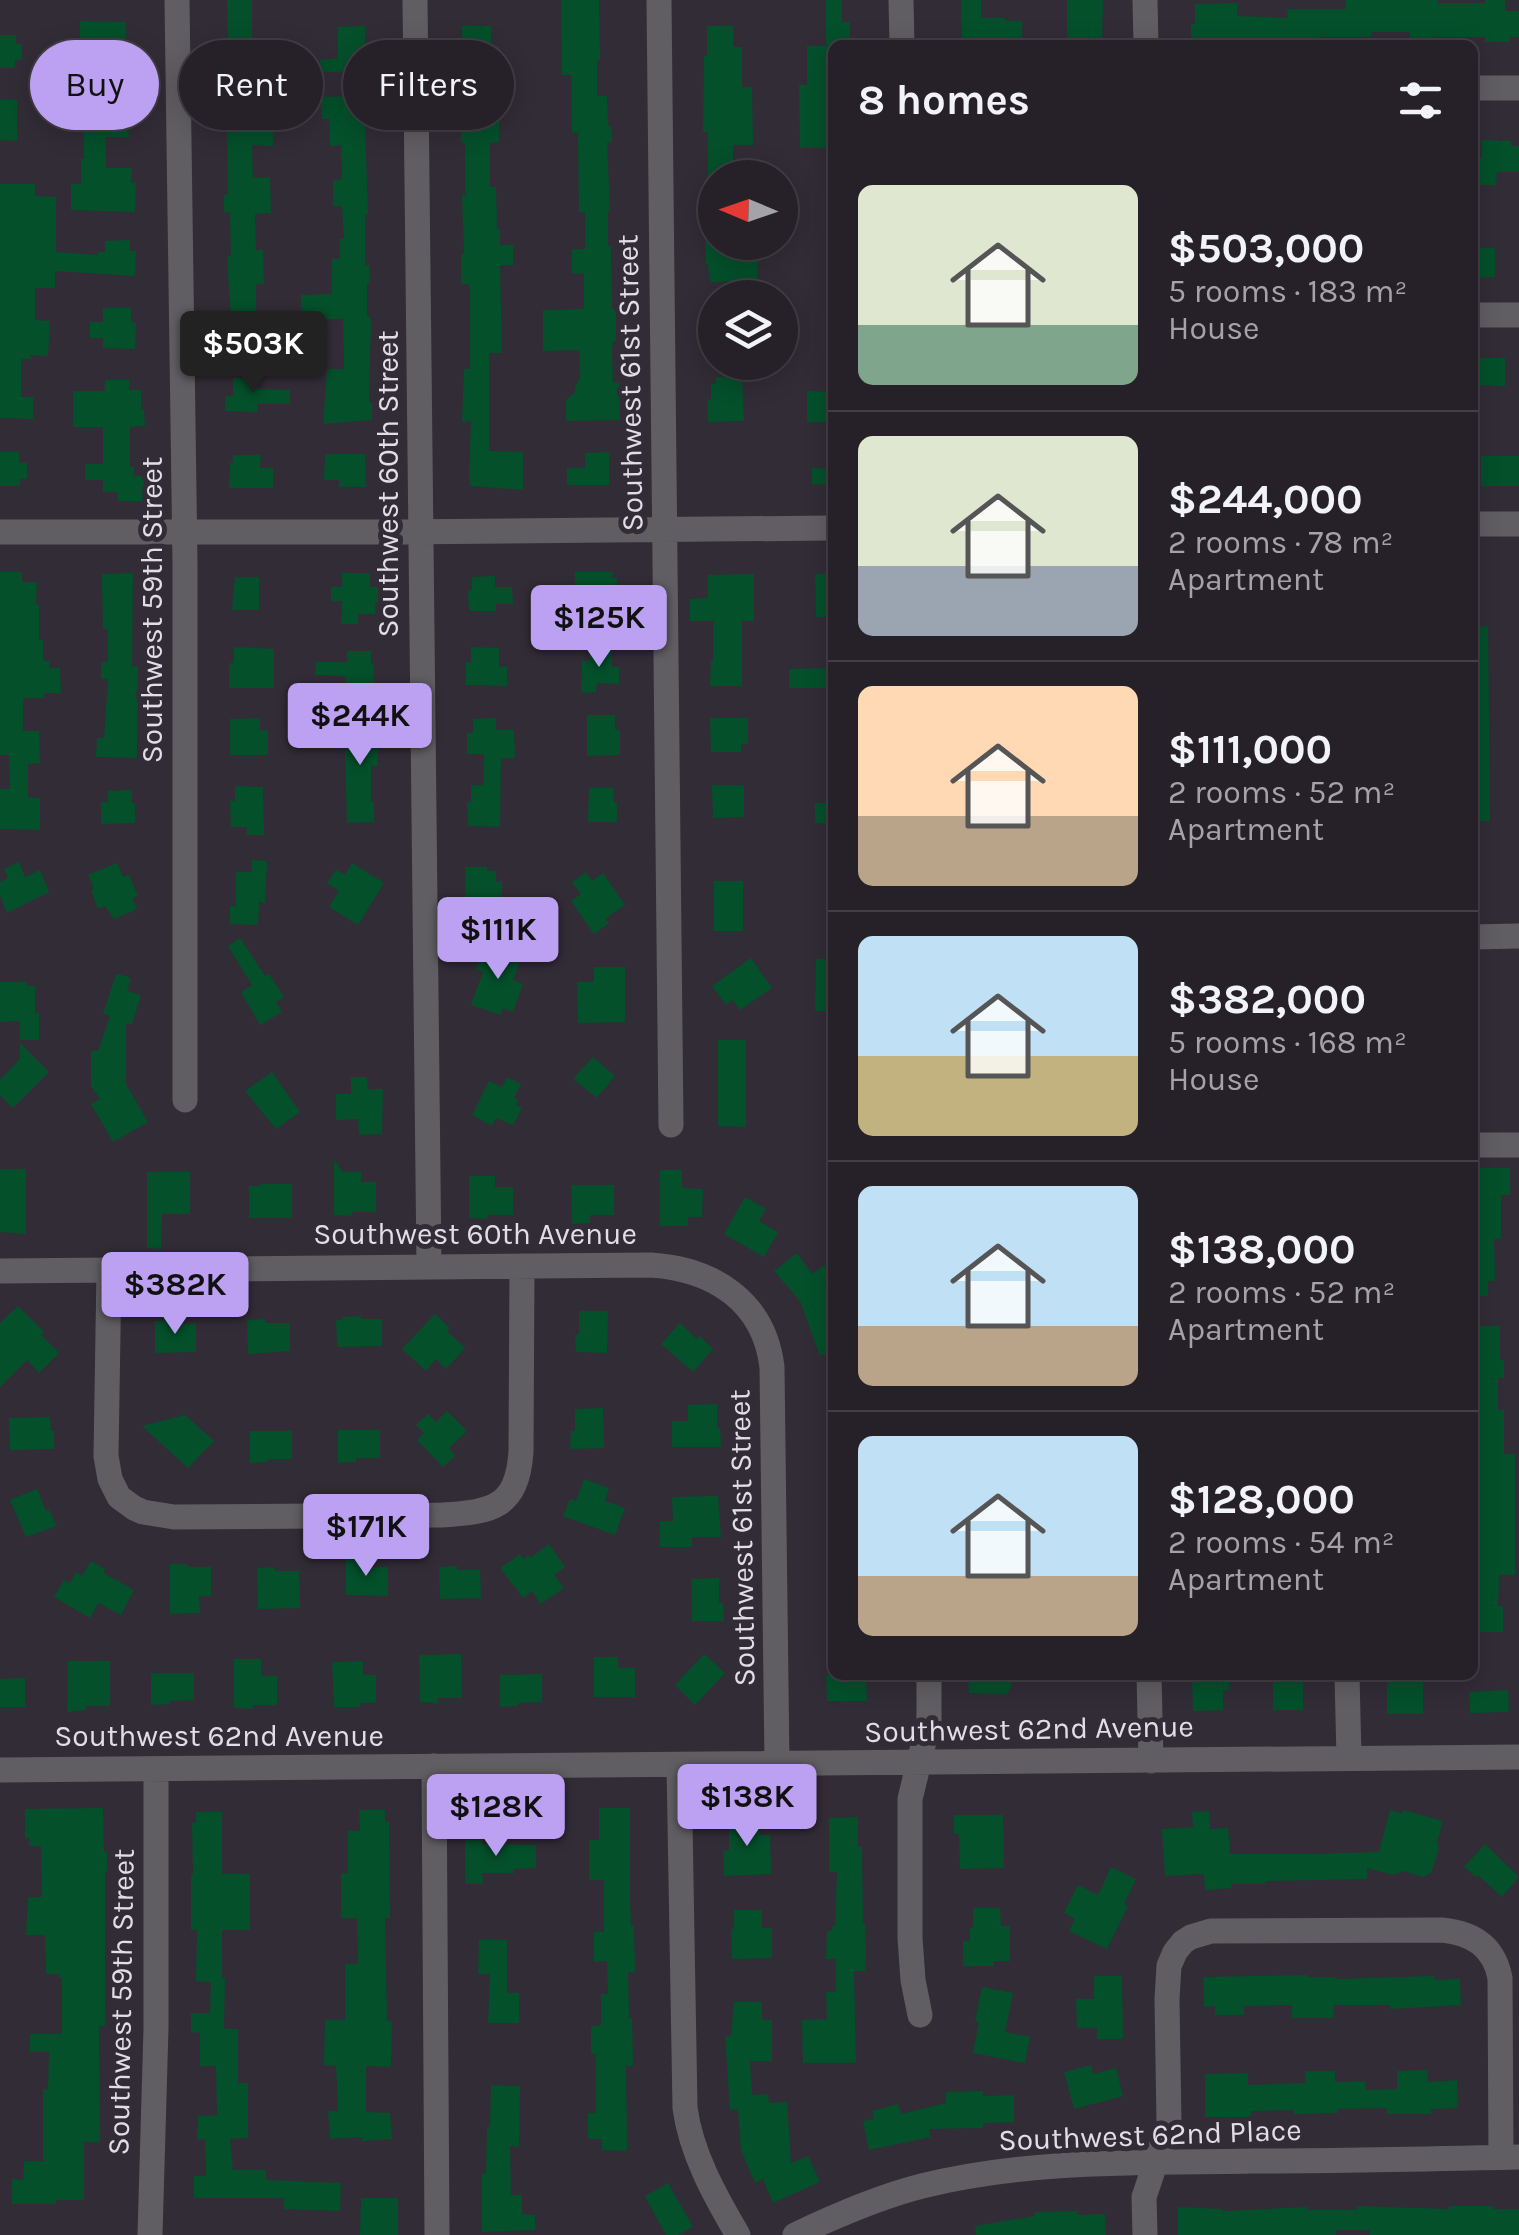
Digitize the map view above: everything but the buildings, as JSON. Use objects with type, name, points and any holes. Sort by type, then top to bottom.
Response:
[{"type":"street","name":"Southwest 59th Street","points":[[178,0],[185,1100]]},
{"type":"street","name":"Southwest 60th Street","points":[[415,0],[429,1267]]},
{"type":"street","name":"Southwest 61st Street","points":[[658,0],[671,1125]]},
{"type":"street","points":[[902,0],[902,40]]},
{"type":"street","points":[[1145,0],[1146,40]]},
{"type":"street","points":[[1478,88],[1519,88]]},
{"type":"street","points":[[1478,315],[1519,315]]},
{"type":"street","points":[[1478,524],[1519,524]]},
{"type":"street","points":[[0,532],[828,528]]},
{"type":"street","points":[[1478,937],[1519,936]]},
{"type":"street","points":[[1478,1145],[1519,1145]]},
{"type":"street","name":"Southwest 60th Avenue","points":[[0,1271],[651,1265],[700,1274],[736,1296],[754,1316]]},
{"type":"street","points":[[109,1270],[106,1456],[110,1480],[119,1497],[143,1512],[174,1517],[442,1515],[478,1512],[501,1504],[515,1483],[522,1452],[522,1266]]},
{"type":"street","name":"Southwest 61st Street","points":[[754,1316],[767,1342],[773,1382],[777,1764]]},
{"type":"street","points":[[920,2014],[910,1938],[910,1798],[930,1721],[929,1680]]},
{"type":"street","points":[[1149,1680],[1151,1760]]},
{"type":"street","points":[[1348,1680],[1349,1758]]},
{"type":"street","name":"Southwest 62nd Avenue","points":[[0,1770],[1519,1757]]},
{"type":"street","points":[[679,1765],[682,2036],[687,2124],[700,2162],[738,2235]]},
{"type":"street","points":[[434,1766],[437,2235]]},
{"type":"street","name":"Southwest 59th Street","points":[[150,2235],[156,2028],[156,1769]]},
{"type":"street","points":[[1144,2235],[1144,2197],[1168,2124],[1167,1986],[1172,1958],[1191,1937],[1211,1930],[1442,1930],[1469,1936],[1486,1948],[1494,1958],[1501,1990],[1510,2157]]},
{"type":"street","name":"Southwest 62nd Place","points":[[794,2235],[919,2187],[1018,2170],[1075,2164],[1510,2157]]}]
